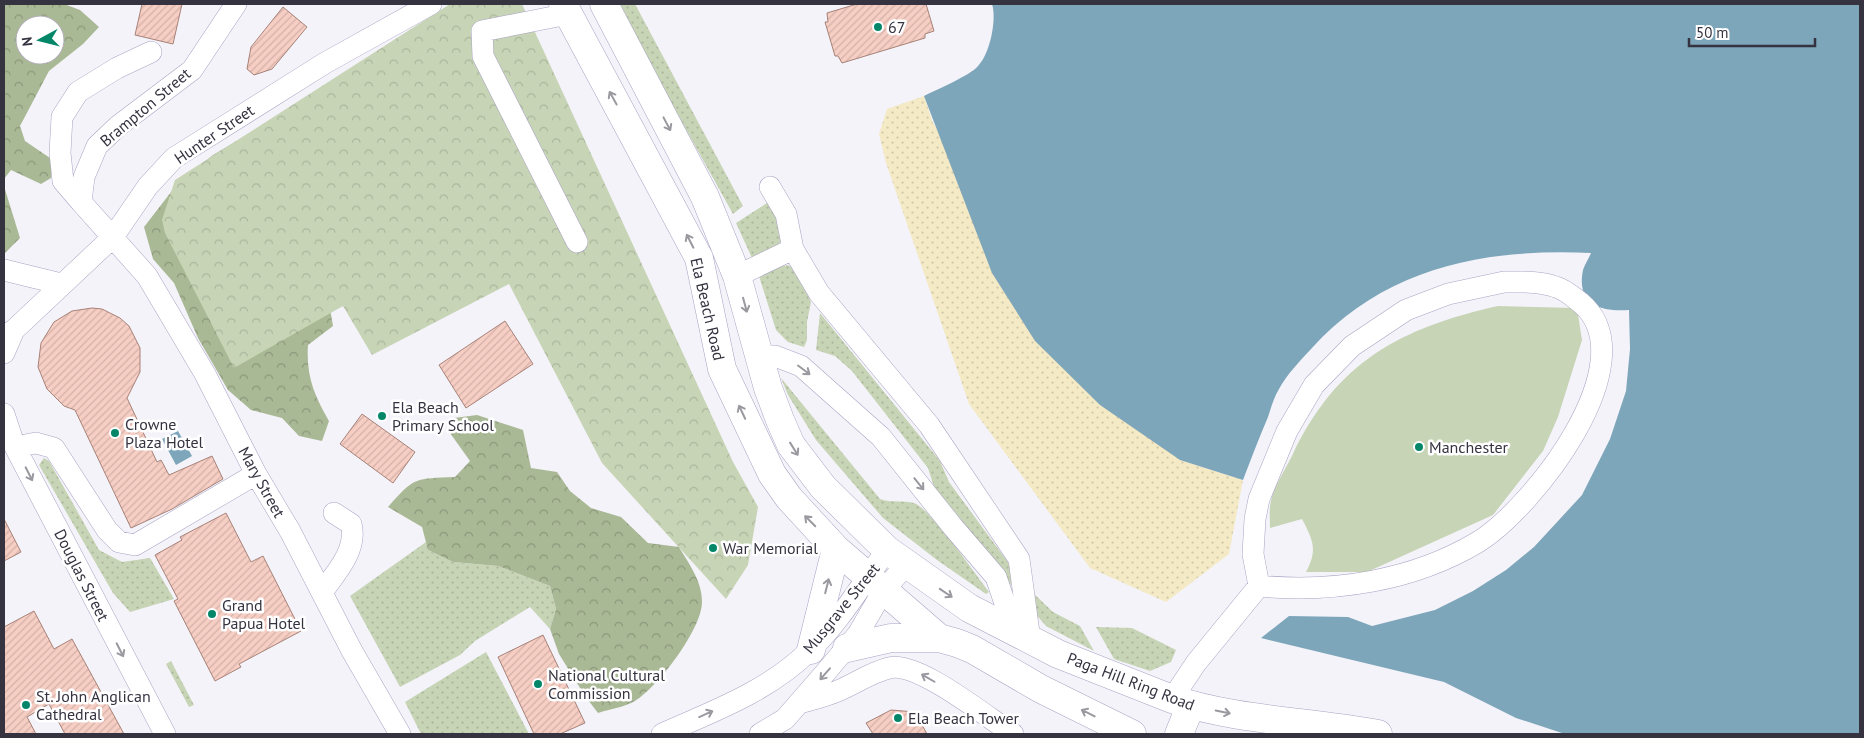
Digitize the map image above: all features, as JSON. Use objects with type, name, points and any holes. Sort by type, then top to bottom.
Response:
[{"type":"highway","name":"Ela Beach Road","points":[[604,4],[699,184],[737,276],[768,388],[791,445],[823,487],[896,558]]},
{"type":"highway","name":"Ela Beach Road","points":[[565,9],[699,258],[722,369],[762,456],[789,498],[836,549],[875,584]]},
{"type":"highway","points":[[811,650],[836,549]]},
{"type":"highway","name":"Paga Hill Ring Road","points":[[896,558],[968,608],[1022,637],[1181,702],[1250,718],[1378,734]]},
{"type":"highway","points":[[875,584],[948,641],[1129,734]]},
{"type":"highway","points":[[847,648],[891,638],[948,641]]},
{"type":"highway","points":[[1179,734],[1181,702]]},
{"type":"street","name":"Brampton Street","points":[[81,202],[84,178],[97,146],[118,126],[192,70],[236,4]]},
{"type":"street","name":"Hunter Street","points":[[4,353],[9,333],[113,238],[148,186],[174,158],[325,63],[431,4]]},
{"type":"street","points":[[565,9],[482,31],[482,48],[483,56],[577,242]]},
{"type":"street","points":[[113,238],[63,181],[60,153],[62,117],[78,92],[117,68],[151,52]]},
{"type":"street","points":[[770,187],[786,214],[793,249],[818,293],[929,425],[1019,559],[1022,637]]},
{"type":"street","name":"Mary Street","points":[[113,238],[147,276],[205,374],[256,474],[290,531],[352,651],[400,734]]},
{"type":"street","points":[[737,276],[793,249]]},
{"type":"street","points":[[4,270],[61,284]]},
{"type":"street","points":[[1181,702],[1196,663],[1259,586],[1254,554],[1255,519],[1259,499],[1287,431],[1314,385],[1352,346],[1406,310],[1448,294],[1504,282],[1544,283],[1558,287],[1586,307],[1596,320],[1601,353],[1600,371],[1584,417],[1570,443],[1536,490],[1503,523],[1478,541],[1447,558],[1362,584],[1314,589],[1259,586]]},
{"type":"street","points":[[759,356],[775,356],[801,366],[881,437],[996,577],[1022,637]]},
{"type":"street","name":"Douglas Street","points":[[4,414],[15,447],[165,734]]},
{"type":"street","points":[[15,447],[36,443],[54,448],[107,530],[118,542],[135,545],[256,474]]},
{"type":"street","points":[[322,592],[335,574],[353,541],[351,524],[334,514]]},
{"type":"street","name":"Musgrave Street","points":[[662,734],[747,696],[777,678],[811,650],[875,584],[896,558]]},
{"type":"street","name":"Musgrave Street","points":[[760,734],[785,719],[858,634],[875,584]]},
{"type":"street","points":[[800,703],[826,696],[890,667],[903,667],[916,671],[947,689],[1013,734]]},
{"type":"green space","points":[[4,4],[64,4],[80,10],[99,27],[83,44],[65,58],[65,15],[15,15],[15,65],[57,65],[49,71],[20,126],[25,141],[53,160],[51,178],[41,184],[11,170],[4,179]]},
{"type":"green space","points":[[450,4],[522,4],[733,462],[758,507],[748,565],[726,599],[602,463],[509,284],[372,355],[343,306],[234,368],[165,233],[162,220],[175,180]]},
{"type":"green space","points":[[619,4],[635,4],[743,206],[733,214],[624,18]]},
{"type":"green space","points":[[284,113],[326,285],[333,326],[308,345],[308,366],[312,385],[329,421],[322,441],[299,436],[282,418],[251,410],[228,390],[198,338],[174,283],[153,259],[144,227],[178,183],[213,155]]},
{"type":"green space","points":[[4,186],[20,238],[5,253],[4,251]]},
{"type":"green space","points":[[770,201],[782,230],[781,241],[775,248],[752,258],[736,223]]},
{"type":"green space","points":[[788,265],[795,269],[811,302],[807,322],[807,340],[804,347],[788,342],[776,330],[759,276],[770,269]]},
{"type":"green space","points":[[1498,306],[1577,308],[1582,340],[1558,417],[1543,451],[1493,515],[1367,572],[1306,572],[1312,557],[1313,545],[1302,519],[1270,528],[1270,504],[1277,484],[1309,423],[1329,396],[1351,373],[1375,354],[1401,338],[1431,326]]},
{"type":"green space","points":[[820,313],[940,461],[949,482],[1010,565],[1013,577],[1010,586],[936,493],[928,468],[852,371],[835,356],[816,350]]},
{"type":"green space","points":[[781,378],[880,499],[910,502],[922,508],[942,529],[989,592],[986,594],[937,560],[883,518],[816,440],[788,395]]},
{"type":"green space","points":[[477,415],[523,430],[531,468],[557,472],[570,491],[591,508],[621,517],[648,543],[679,547],[691,566],[700,587],[702,602],[695,627],[666,671],[635,701],[598,713],[585,696],[559,654],[550,629],[556,609],[550,586],[498,566],[453,562],[428,550],[422,527],[388,507],[404,490],[417,481],[431,478],[455,477],[470,461],[450,433],[454,418]]},
{"type":"green space","points":[[44,458],[49,461],[99,550],[122,562],[150,558],[174,599],[130,612],[113,593],[39,465]]},
{"type":"green space","points":[[426,542],[428,550],[453,562],[498,566],[550,586],[556,609],[550,629],[530,607],[475,641],[460,655],[400,687],[350,596]]},
{"type":"green space","points":[[1031,591],[1053,612],[1080,626],[1094,651],[1046,626],[1027,604]]},
{"type":"green space","points":[[1096,627],[1132,628],[1176,650],[1171,662],[1150,671],[1114,659]]},
{"type":"green space","points":[[486,652],[529,734],[421,734],[405,702]]},
{"type":"green space","points":[[171,661],[194,705],[189,707],[166,664]]},
{"type":"sand","points":[[924,96],[933,123],[1180,460],[1243,480],[1229,554],[1166,602],[1090,568],[969,404],[886,163],[879,134],[887,109]]},
{"type":"water","points":[[992,4],[1860,4],[1860,734],[1565,734],[1516,718],[1444,682],[1261,638],[1289,616],[1348,617],[1372,626],[1435,610],[1473,591],[1506,570],[1534,547],[1582,495],[1610,439],[1626,391],[1630,349],[1629,310],[1609,310],[1593,304],[1587,299],[1583,291],[1583,270],[1591,253],[1552,252],[1514,254],[1440,268],[1405,281],[1372,298],[1341,320],[1312,348],[1282,383],[1277,392],[1243,480],[1180,460],[1100,405],[1035,341],[992,273],[924,96],[968,74],[982,61],[989,45],[993,27]]},
{"type":"water","points":[[178,431],[192,456],[176,465],[162,439]]},
{"type":"building","points":[[142,4],[182,4],[173,44],[135,35]]},
{"type":"building","points":[[857,4],[926,4],[934,31],[925,34],[925,38],[842,63],[838,56],[835,56],[825,22],[828,22],[827,13]]},
{"type":"building","points":[[283,7],[307,27],[272,69],[254,75],[247,69],[251,47]]},
{"type":"building","name":"Crowne Plaza Hotel","points":[[92,308],[102,309],[120,318],[129,326],[140,348],[140,372],[127,398],[157,462],[161,460],[169,475],[212,456],[223,479],[172,509],[131,528],[75,410],[64,406],[47,389],[38,367],[41,343],[54,322],[72,311]]},
{"type":"building","points":[[505,321],[533,364],[466,408],[439,365]]},
{"type":"building","points":[[362,414],[415,452],[393,483],[340,444]]},
{"type":"building","name":"Grand Papua Hotel","points":[[226,513],[251,562],[263,556],[301,631],[239,664],[241,667],[215,681],[174,601],[178,599],[155,555],[182,540],[180,537]]},
{"type":"building","points":[[4,519],[21,552],[4,561]]},
{"type":"building","points":[[34,611],[54,649],[72,639],[124,734],[65,734],[49,704],[27,717],[36,734],[4,734],[4,627]]},
{"type":"building","name":"National Cultural Commission","points":[[543,635],[585,723],[560,734],[534,734],[498,657]]},
{"type":"building","name":"Ela Beach Tower","points":[[891,710],[915,712],[927,734],[873,734],[866,723]]},
{"type":"place","name":"67","points":[[878,27]]},
{"type":"place","name":"Ela Beach Primary School","points":[[382,416]]},
{"type":"place","name":"Crowne Plaza Hotel","points":[[115,433]]},
{"type":"place","name":"Manchester","points":[[1419,447]]},
{"type":"place","name":"War Memorial","points":[[713,548]]},
{"type":"place","name":"Grand Papua Hotel","points":[[212,614]]},
{"type":"place","name":"National Cultural Commission","points":[[538,684]]},
{"type":"place","name":"St. John Anglican Cathedral","points":[[26,705]]},
{"type":"place","name":"Ela Beach Tower","points":[[898,718]]}]
